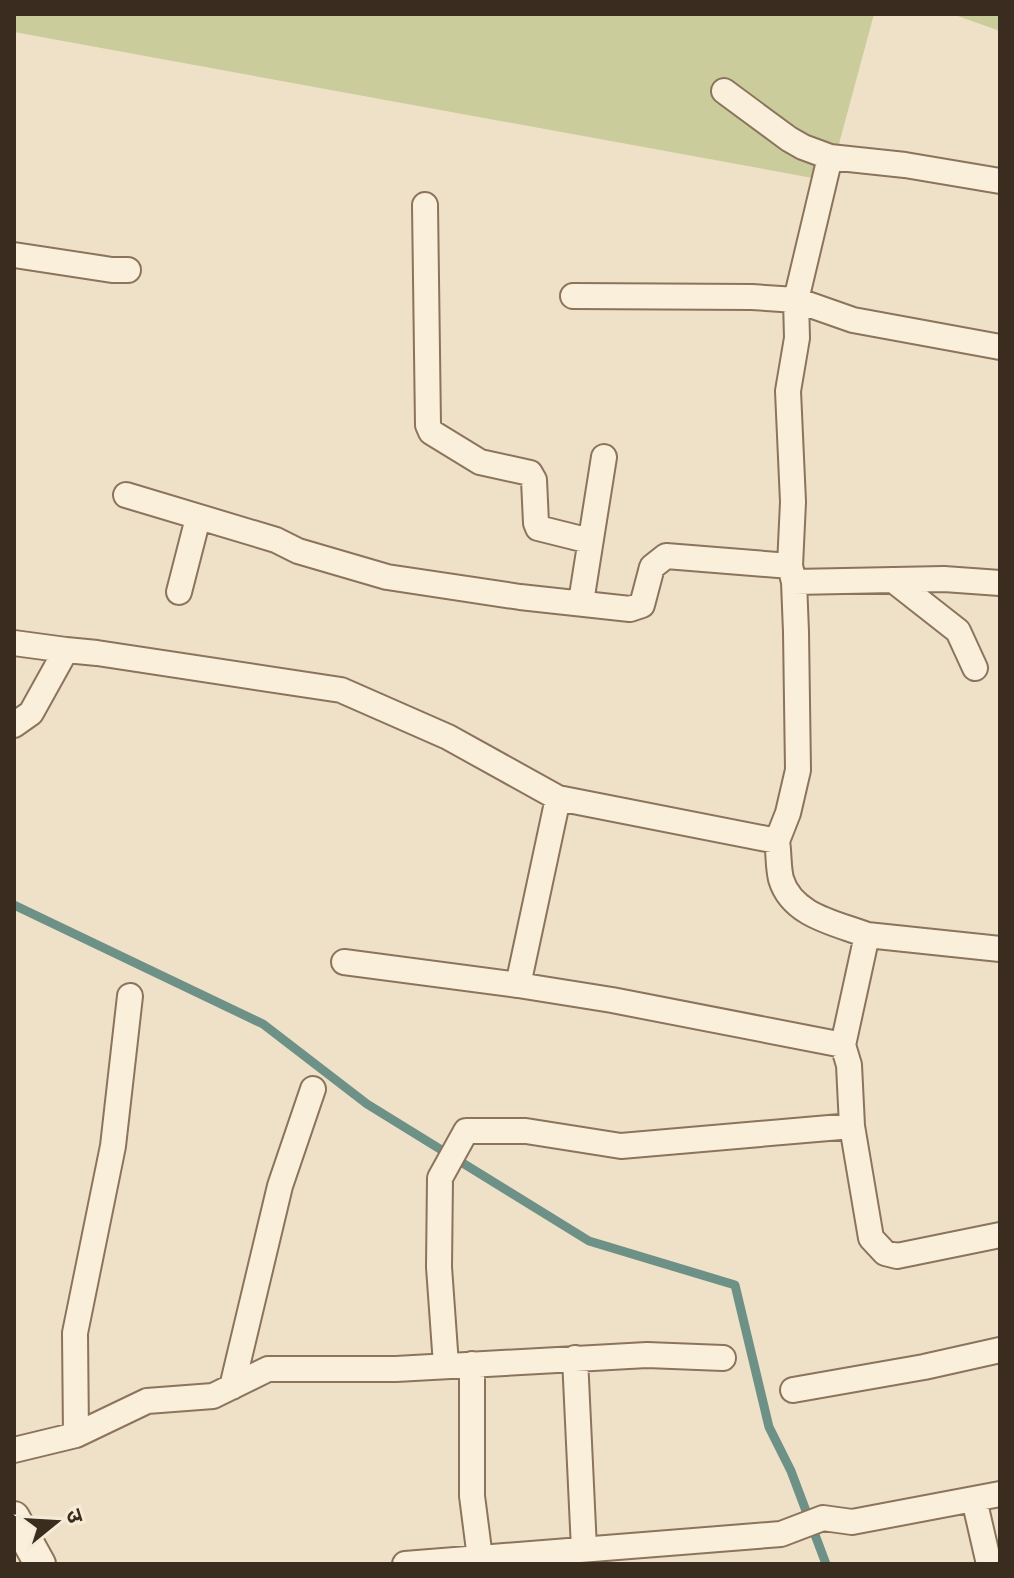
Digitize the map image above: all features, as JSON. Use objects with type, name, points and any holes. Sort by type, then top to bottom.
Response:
[{"type":"street","points":[[724,91],[789,139],[830,157],[905,165],[1000,181]]},
{"type":"street","points":[[830,157],[796,300],[797,338],[788,391],[798,770],[788,813],[777,841],[781,878],[790,896],[805,911],[867,935],[1000,949]]},
{"type":"street","points":[[425,205],[428,425],[431,432],[480,462],[530,473],[534,480],[538,528],[590,541]]},
{"type":"street","points":[[14,255],[128,270]]},
{"type":"street","points":[[573,296],[796,300],[853,320],[1000,347]]},
{"type":"street","points":[[581,602],[604,457]]},
{"type":"street","points":[[126,495],[387,577],[520,597],[636,608],[642,605],[652,567],[666,556],[792,574],[1000,583]]},
{"type":"street","points":[[179,592],[198,518]]},
{"type":"street","points":[[893,580],[958,631],[975,668]]},
{"type":"street","points":[[14,643],[341,690],[448,737],[558,798],[777,841]]},
{"type":"street","points":[[14,725],[31,713],[66,650]]},
{"type":"street","points":[[518,985],[558,798]]},
{"type":"street","points":[[867,935],[843,1045],[849,1065],[852,1126],[871,1238],[885,1253],[897,1256],[1000,1235]]},
{"type":"street","points":[[344,962],[612,1000],[843,1045]]},
{"type":"street","points":[[76,1435],[75,1333],[113,1146],[130,996]]},
{"type":"street","points":[[232,1387],[280,1186],[313,1089]]},
{"type":"street","points":[[446,1365],[439,1267],[440,1178],[466,1131],[526,1131],[621,1146],[852,1126]]},
{"type":"street","points":[[793,1390],[1000,1350]]},
{"type":"street","points":[[14,1450],[76,1435],[147,1401],[213,1396],[268,1369],[396,1369],[647,1355],[723,1358]]},
{"type":"street","points":[[575,1358],[584,1549]]},
{"type":"street","points":[[472,1364],[472,1496],[480,1558]]},
{"type":"street","points":[[405,1564],[781,1534],[823,1518],[852,1522],[1000,1494]]},
{"type":"street","points":[[974,1499],[989,1564]]},
{"type":"street","points":[[14,1517],[40,1564]]},
{"type":"green space","points":[[14,14],[874,14],[829,181],[14,32]]},
{"type":"green space","points":[[952,14],[1000,14],[1000,31]]},
{"type":"waterway","points":[[14,905],[263,1024],[367,1104],[589,1241],[735,1285],[769,1427],[791,1471],[826,1564]]}]
